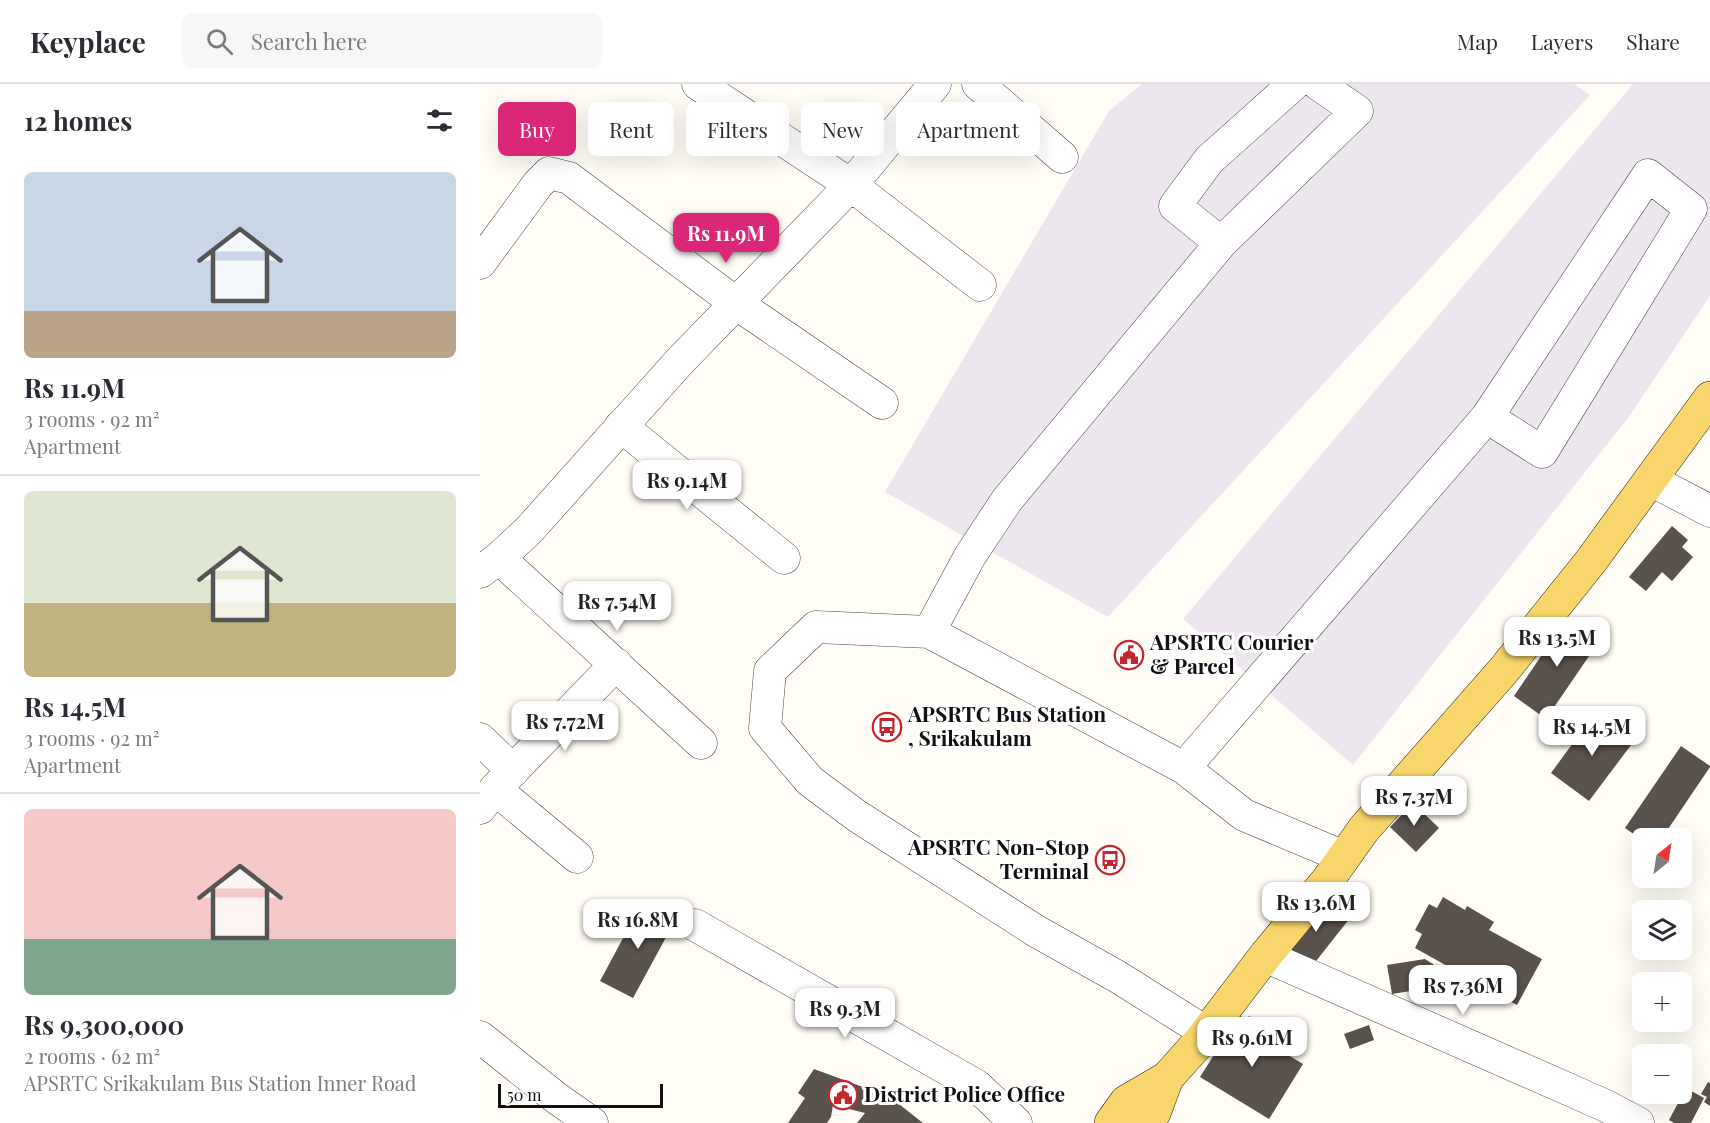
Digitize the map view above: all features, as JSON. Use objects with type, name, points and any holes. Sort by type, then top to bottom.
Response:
[{"type":"main road","points":[[1111,1123],[1126,1102],[1167,1078],[1207,1033],[1265,956],[1327,881],[1371,821],[1503,671],[1591,561],[1710,398]]},
{"type":"main road","points":[[1147,1123],[1154,1113],[1167,1078]]},
{"type":"street","points":[[698,84],[851,185],[980,285]]},
{"type":"street","points":[[701,743],[616,664],[490,565],[529,530],[680,361],[851,185],[935,84]]},
{"type":"street","points":[[978,84],[1062,157]]},
{"type":"street","points":[[1221,243],[1175,206],[1209,160],[1294,84]]},
{"type":"street","points":[[928,632],[970,556],[1007,500],[1221,243],[1357,111],[1318,84]]},
{"type":"street","points":[[480,263],[537,184],[549,173],[568,178],[737,304],[882,403]]},
{"type":"street","points":[[1184,768],[1487,417],[1648,176],[1691,209],[1542,452],[1487,417]]},
{"type":"street","points":[[621,426],[784,558]]},
{"type":"street","points":[[1651,480],[1710,510]]},
{"type":"street","points":[[1207,1033],[1118,977],[1036,931],[857,816],[810,781],[765,728],[770,671],[816,627],[928,632],[1184,768],[1244,815],[1344,857]]},
{"type":"street","points":[[496,789],[616,664]]},
{"type":"street","points":[[480,740],[496,789],[577,857]]},
{"type":"street","points":[[695,925],[977,1086],[1016,1123]]},
{"type":"street","points":[[1265,956],[1599,1114],[1638,1123]]},
{"type":"street","points":[[480,1037],[555,1097],[592,1123]]},
{"type":"street","points":[[480,1055],[563,1123]]},
{"type":"shaded area","points":[[1142,84],[1574,84],[1590,95],[1108,617],[885,492],[1109,111]]},
{"type":"shaded area","points":[[1633,84],[1710,84],[1710,296],[1628,418],[1353,765],[1183,619]]},
{"type":"building","points":[[1672,526],[1688,540],[1682,547],[1693,557],[1672,581],[1662,572],[1646,591],[1629,577]]},
{"type":"building","points":[[1567,618],[1600,640],[1546,719],[1514,696]]},
{"type":"building","points":[[1595,713],[1634,741],[1589,801],[1551,773]]},
{"type":"building","points":[[1681,746],[1710,766],[1669,828],[1632,828],[1632,833],[1625,828]]},
{"type":"building","points":[[1413,803],[1439,828],[1416,852],[1390,827]]},
{"type":"building","points":[[1322,896],[1350,918],[1309,970],[1281,948]]},
{"type":"building","points":[[1443,897],[1465,910],[1467,906],[1494,922],[1489,930],[1542,959],[1517,1005],[1415,948],[1422,934],[1415,930],[1429,904],[1437,908]]},
{"type":"building","points":[[643,901],[676,919],[633,998],[600,981]]},
{"type":"building","points":[[1425,959],[1445,972],[1448,985],[1392,994],[1387,965]]},
{"type":"building","points":[[1239,1015],[1246,1020],[1249,1016],[1268,1028],[1261,1039],[1303,1064],[1269,1119],[1200,1077]]},
{"type":"building","points":[[1369,1025],[1374,1040],[1350,1049],[1344,1034]]},
{"type":"building","name":"District Police Office","points":[[814,1069],[890,1097],[923,1123],[857,1123],[865,1113],[833,1105],[831,1117],[827,1123],[788,1123],[805,1098],[798,1093]]},
{"type":"building","points":[[1708,1082],[1710,1083],[1710,1106],[1704,1102],[1707,1097],[1701,1094]]},
{"type":"building","points":[[1692,1091],[1704,1098],[1691,1123],[1674,1123],[1669,1120],[1678,1104],[1692,1104]]},
{"type":"place","name":"APSRTC Courier & Parcel","points":[[1129,655]]},
{"type":"place","name":"APSRTC Bus Station , Srikakulam","points":[[887,727]]},
{"type":"place","name":"APSRTC Non-Stop Terminal","points":[[1110,860]]},
{"type":"place","name":"District Police Office","points":[[843,1095]]}]
